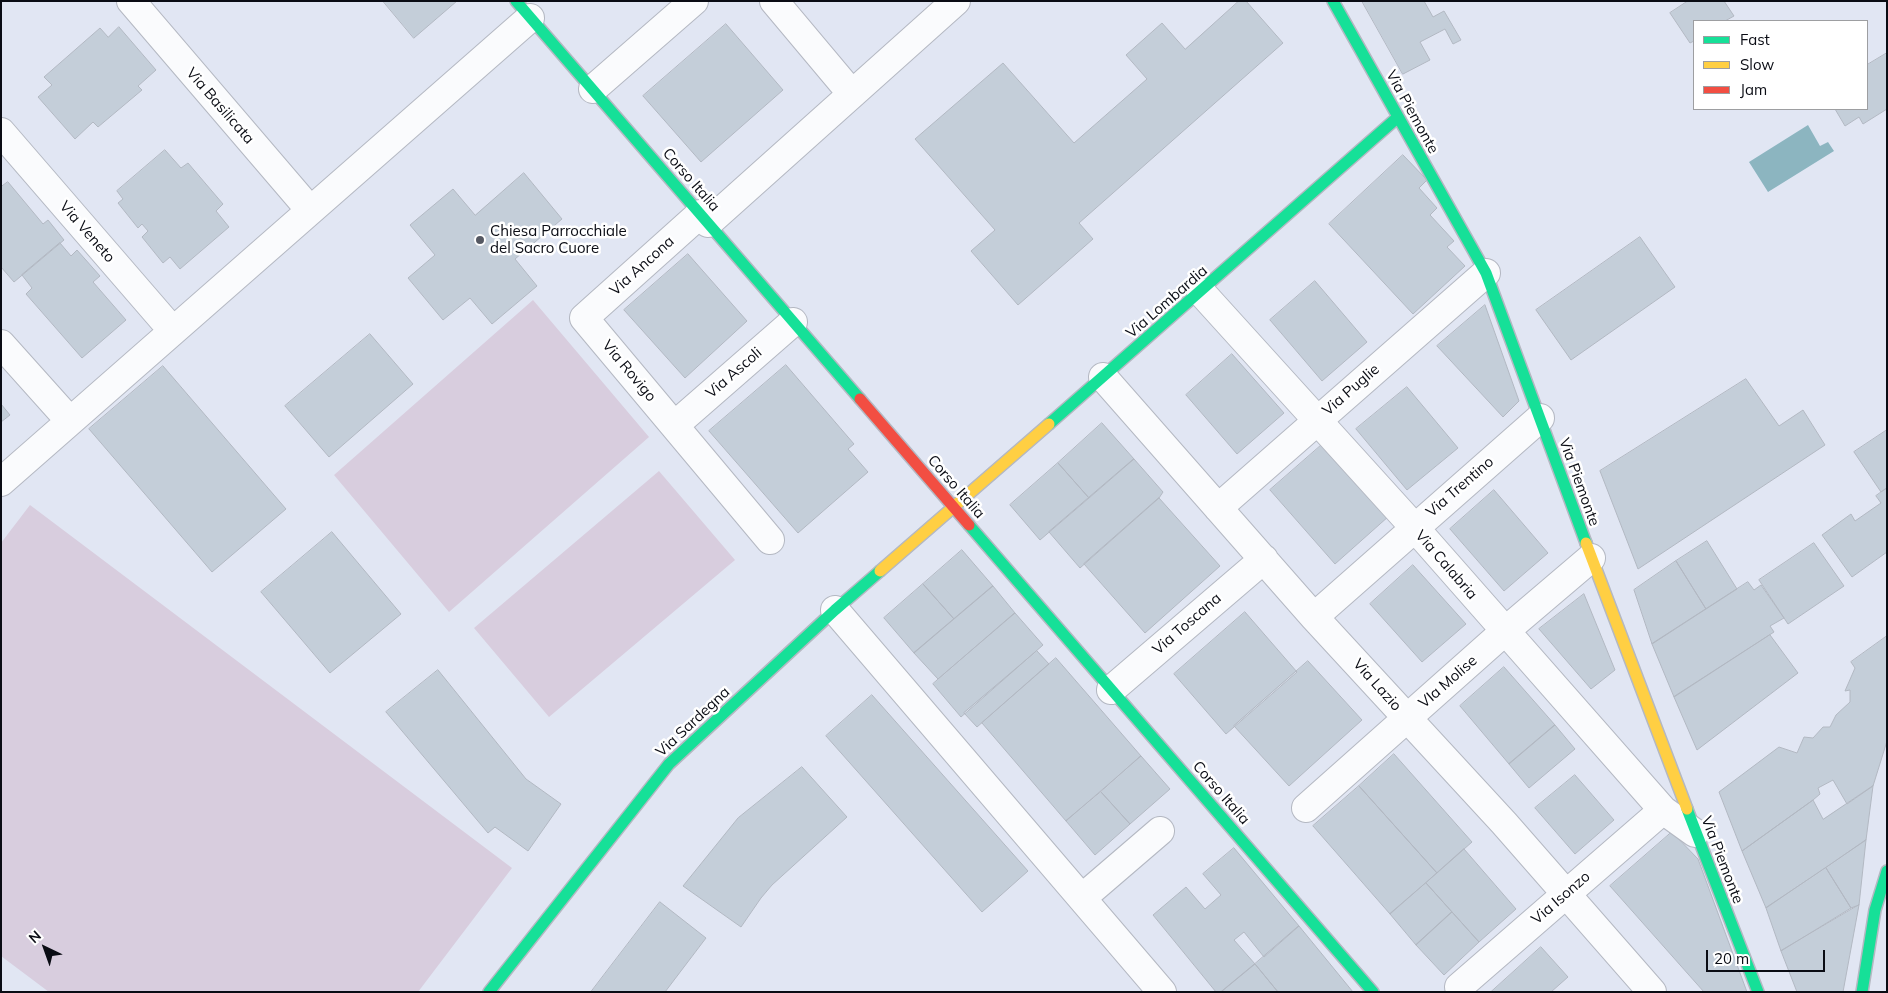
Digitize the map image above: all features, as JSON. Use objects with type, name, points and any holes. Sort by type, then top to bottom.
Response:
[{"type":"street","name":"Via Basilicata","points":[[131,1],[310,210]]},
{"type":"street","points":[[592,89],[694,1]]},
{"type":"street","points":[[774,1],[852,94]]},
{"type":"street","name":"Via Ancona","points":[[584,318],[852,94],[956,1]]},
{"type":"street","name":"Via Piemonte","points":[[1332,1],[1486,274],[1590,558],[1758,992]]},
{"type":"street","points":[[1,482],[310,210],[523,9]]},
{"type":"street","name":"Corso Italia","points":[[523,9],[1373,992]]},
{"type":"street","name":"Via Lombardia","points":[[954,508],[1398,117]]},
{"type":"street","name":"Via Veneto","points":[[1,132],[172,332]]},
{"type":"street","name":"Via Puglie","points":[[1218,508],[1486,274]]},
{"type":"street","name":"Via Calabria","points":[[1201,292],[1414,527],[1504,632],[1664,810],[1695,833]]},
{"type":"street","name":"Via Rovigo","points":[[584,318],[770,540]]},
{"type":"street","name":"Via Ascoli","points":[[674,425],[793,322]]},
{"type":"street","points":[[1,344],[70,422]]},
{"type":"street","name":"Via Lazio","points":[[1103,377],[1314,617],[1566,893],[1652,992]]},
{"type":"street","name":"Via Trentino","points":[[1314,617],[1540,418]]},
{"type":"street","name":"Via Sardegna","points":[[489,992],[669,764],[835,610],[954,508]]},
{"type":"street","name":"VIa Molise","points":[[1306,808],[1590,558]]},
{"type":"street","name":"Via Toscana","points":[[1111,690],[1264,559]]},
{"type":"street","points":[[835,610],[1162,992]]},
{"type":"street","name":"Via Isonzo","points":[[1460,987],[1566,893],[1664,810]]},
{"type":"street","points":[[1082,898],[1160,831]]},
{"type":"street","points":[[1862,992],[1875,910],[1887,871]]},
{"type":"shaded area","points":[[533,300],[649,437],[449,612],[334,475]]},
{"type":"shaded area","points":[[659,471],[735,560],[549,717],[474,628]]},
{"type":"shaded area","points":[[30,505],[512,868],[418,992],[49,992],[1,956],[1,543]]},
{"type":"water","points":[[1808,125],[1820,146],[1828,142],[1834,151],[1768,192],[1749,162]]},
{"type":"building","points":[[383,1],[457,1],[414,38]]},
{"type":"building","points":[[1239,1],[1246,1],[1283,43],[1079,223],[1093,239],[1018,305],[971,251],[995,230],[915,139],[1003,63],[1074,143],[1147,79],[1126,55],[1162,23],[1185,49]]},
{"type":"building","points":[[1362,1],[1424,1],[1433,17],[1444,11],[1461,40],[1453,44],[1445,29],[1420,42],[1430,60],[1403,74]]},
{"type":"building","points":[[1688,1],[1724,1],[1734,16],[1727,20],[1693,20],[1693,42],[1690,43],[1670,13]]},
{"type":"building","points":[[726,24],[783,90],[701,162],[643,96]]},
{"type":"building","points":[[119,27],[156,70],[138,86],[142,90],[98,127],[93,122],[75,139],[38,97],[52,85],[44,77],[100,28],[108,37]]},
{"type":"building","points":[[1887,53],[1887,109],[1863,124],[1859,117],[1845,126],[1836,110],[1868,110],[1868,64]]},
{"type":"building","points":[[165,150],[181,168],[188,163],[223,204],[216,211],[229,227],[180,269],[170,257],[163,263],[142,237],[148,231],[142,224],[138,228],[118,203],[123,199],[117,191]]},
{"type":"building","points":[[1403,155],[1427,180],[1419,188],[1437,208],[1430,215],[1454,241],[1447,247],[1465,266],[1413,314],[1329,224]]},
{"type":"building","name":"Chiesa Parrocchiale del Sacro Cuore","points":[[524,173],[562,219],[515,259],[537,286],[492,324],[470,298],[443,320],[408,278],[435,255],[410,225],[453,189],[475,215]]},
{"type":"building","points":[[8,182],[43,224],[48,220],[64,240],[14,282],[1,267],[1,187]]},
{"type":"building","points":[[1640,237],[1675,287],[1571,360],[1536,310]]},
{"type":"building","points":[[60,243],[71,256],[77,250],[100,276],[93,282],[126,320],[82,358],[26,294],[32,288],[22,275]]},
{"type":"building","points":[[688,254],[747,321],[685,378],[624,310]]},
{"type":"building","points":[[1315,281],[1367,342],[1322,381],[1270,320]]},
{"type":"building","points":[[1485,305],[1519,401],[1503,417],[1437,346]]},
{"type":"building","points":[[370,334],[413,384],[329,457],[285,406]]},
{"type":"building","points":[[1232,354],[1284,413],[1237,454],[1186,395]]},
{"type":"building","points":[[786,365],[854,444],[848,449],[868,472],[798,533],[709,431]]},
{"type":"building","points":[[163,366],[286,509],[212,572],[89,429]]},
{"type":"building","points":[[1746,379],[1779,426],[1803,410],[1825,445],[1638,569],[1600,471]]},
{"type":"building","points":[[1407,387],[1458,448],[1407,490],[1356,429]]},
{"type":"building","points":[[1,404],[10,415],[1,422]]},
{"type":"building","points":[[1102,423],[1134,459],[1089,498],[1058,463]]},
{"type":"building","points":[[1887,430],[1887,488],[1881,492],[1854,452]]},
{"type":"building","points":[[1325,442],[1389,516],[1335,564],[1270,490]]},
{"type":"building","points":[[1134,459],[1163,492],[1159,498],[1080,568],[1049,532]]},
{"type":"building","points":[[1058,463],[1089,498],[1040,540],[1010,505]]},
{"type":"building","points":[[1887,488],[1887,552],[1852,577],[1822,535],[1851,514],[1855,521],[1881,503],[1876,496]]},
{"type":"building","points":[[1494,490],[1548,553],[1504,591],[1450,529]]},
{"type":"building","points":[[1159,498],[1220,566],[1145,633],[1084,564]]},
{"type":"building","points":[[332,532],[401,614],[330,673],[261,592]]},
{"type":"building","points":[[1707,541],[1737,589],[1706,609],[1676,561]]},
{"type":"building","points":[[1814,543],[1844,586],[1788,624],[1759,580]]},
{"type":"building","points":[[962,550],[993,586],[954,619],[923,584]]},
{"type":"building","points":[[1676,561],[1706,609],[1652,644],[1634,590]]},
{"type":"building","points":[[1413,565],[1466,624],[1422,662],[1370,604]]},
{"type":"building","points":[[1748,582],[1754,590],[1761,585],[1784,618],[1770,626],[1774,632],[1674,697],[1652,644]]},
{"type":"building","points":[[923,584],[954,619],[914,653],[884,618]]},
{"type":"building","points":[[993,586],[1015,613],[938,679],[914,653]]},
{"type":"building","points":[[1584,594],[1615,670],[1591,689],[1539,629]]},
{"type":"building","points":[[1245,612],[1297,672],[1226,734],[1174,674]]},
{"type":"building","points":[[1015,613],[1043,645],[961,717],[933,684]]},
{"type":"building","points":[[1770,635],[1798,673],[1697,750],[1674,697]]},
{"type":"building","points":[[1887,636],[1887,741],[1873,786],[1847,804],[1833,780],[1818,788],[1820,794],[1813,800],[1742,851],[1719,792],[1779,747],[1797,753],[1804,737],[1813,738],[1823,727],[1830,727],[1836,715],[1850,702],[1850,690],[1845,691],[1855,668],[1851,662]]},
{"type":"building","points":[[1037,651],[1049,664],[977,727],[964,713]]},
{"type":"building","points":[[1056,658],[1141,756],[1066,821],[982,723]]},
{"type":"building","points":[[1308,661],[1362,720],[1289,786],[1234,726]]},
{"type":"building","points":[[1504,667],[1555,725],[1509,764],[1460,706]]},
{"type":"building","points":[[438,670],[526,779],[561,804],[528,851],[495,827],[488,833],[386,712]]},
{"type":"building","points":[[872,695],[1028,871],[982,912],[826,736]]},
{"type":"building","points":[[1555,725],[1575,749],[1529,788],[1509,764]]},
{"type":"building","points":[[1394,754],[1472,842],[1437,873],[1359,786]]},
{"type":"building","points":[[1141,756],[1170,789],[1130,824],[1101,792]]},
{"type":"building","points":[[802,767],[847,817],[772,885],[741,927],[683,886],[738,818]]},
{"type":"building","points":[[1575,775],[1614,820],[1575,854],[1535,808]]},
{"type":"building","points":[[1359,786],[1437,873],[1390,914],[1313,826]]},
{"type":"building","points":[[1873,786],[1866,840],[1766,908],[1742,851],[1813,800],[1823,819]]},
{"type":"building","points":[[1101,792],[1130,824],[1095,855],[1066,821]]},
{"type":"building","points":[[1672,832],[1698,859],[1747,992],[1704,992],[1610,886]]},
{"type":"building","points":[[1866,840],[1859,905],[1851,908],[1826,868]]},
{"type":"building","points":[[1234,848],[1299,926],[1264,957],[1244,932],[1234,940],[1255,964],[1221,992],[1216,992],[1153,915],[1186,887],[1205,909],[1221,895],[1203,874]]},
{"type":"building","points":[[1464,849],[1516,909],[1479,942],[1426,883]]},
{"type":"building","points":[[1826,868],[1851,908],[1781,951],[1766,908]]},
{"type":"building","points":[[1426,883],[1452,912],[1416,945],[1390,914]]},
{"type":"building","points":[[660,902],[706,938],[665,992],[591,992]]},
{"type":"building","points":[[1859,905],[1843,992],[1797,992],[1781,951]]},
{"type":"building","points":[[1452,912],[1479,942],[1444,975],[1416,945]]},
{"type":"building","points":[[1299,926],[1353,992],[1278,992],[1255,964]]},
{"type":"building","points":[[1541,947],[1568,977],[1551,992],[1491,992]]},
{"type":"building","points":[[1255,964],[1278,992],[1221,992]]},
{"type":"traffic: fast","points":[[516,1],[860,399]]},
{"type":"traffic: fast","points":[[1333,1],[1486,273],[1586,543]]},
{"type":"traffic: fast","points":[[1049,424],[1398,117]]},
{"type":"traffic: fast","points":[[969,525],[1373,992]]},
{"type":"traffic: fast","points":[[489,992],[669,764],[835,610],[880,571]]},
{"type":"traffic: fast","points":[[1687,809],[1758,992]]},
{"type":"traffic: fast","points":[[1862,992],[1875,910],[1887,871]]},
{"type":"traffic: slow","points":[[880,571],[1049,424]]},
{"type":"traffic: slow","points":[[1586,543],[1687,809]]},
{"type":"traffic: jam","points":[[860,399],[969,525]]},
{"type":"place","name":"Chiesa Parrocchiale del Sacro Cuore","points":[[480,240]]}]
